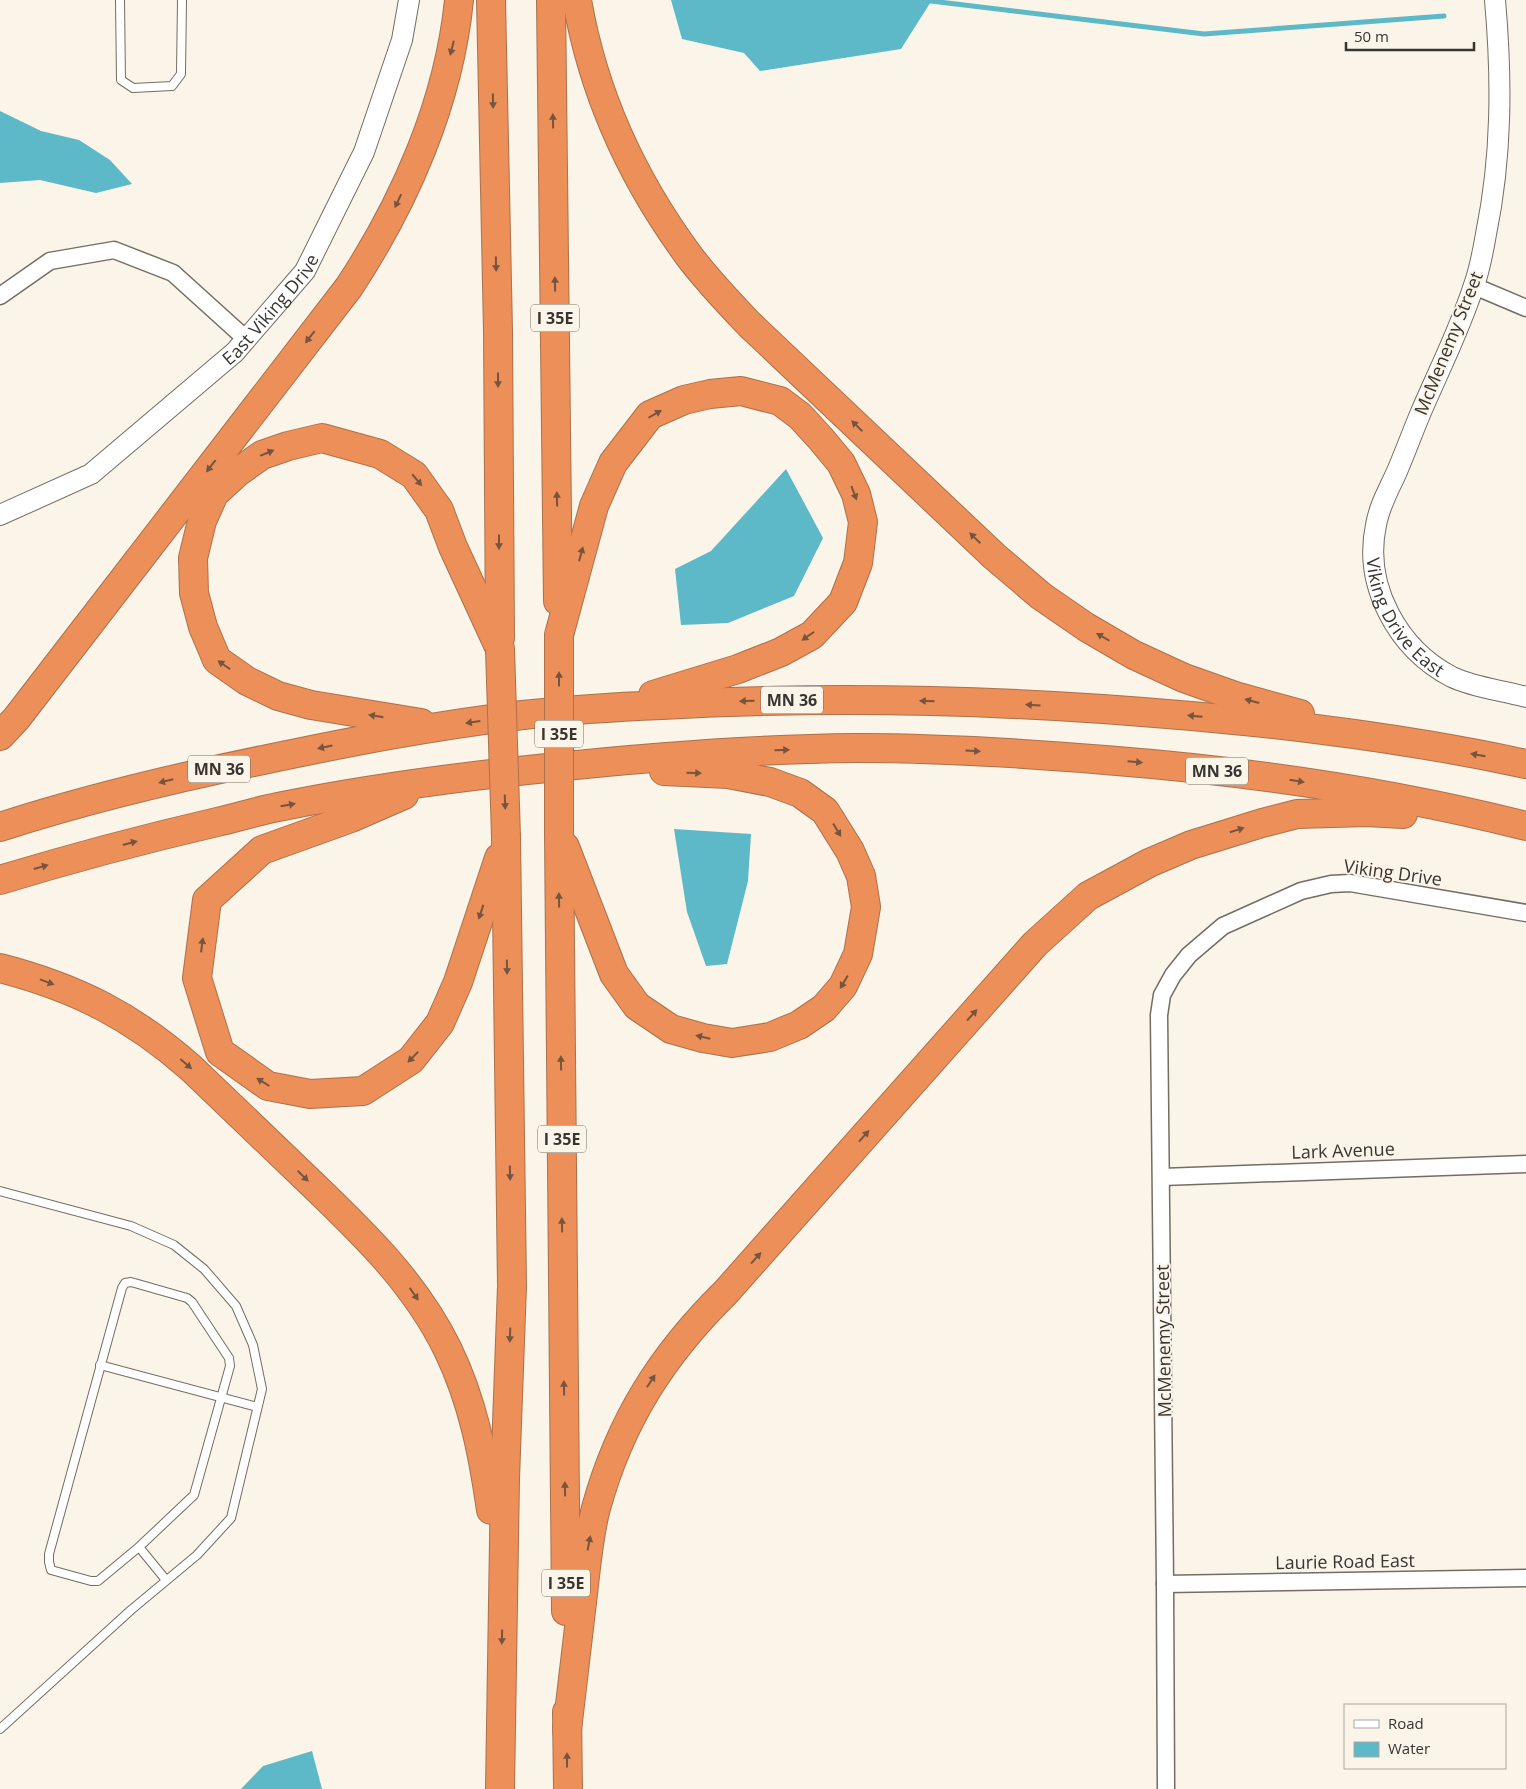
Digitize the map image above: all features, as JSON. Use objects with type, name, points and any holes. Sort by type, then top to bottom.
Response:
[{"type":"highway","points":[[0,736],[16,719],[349,287],[367,260],[407,181],[432,120],[456,33],[460,0]]},
{"type":"highway","points":[[491,0],[498,331],[498,643],[505,845],[512,1286],[503,1588],[500,1789]]},
{"type":"highway","name":"I 35E","points":[[551,0],[568,1789]]},
{"type":"highway","points":[[577,0],[594,72],[612,121],[651,199],[689,257],[749,324],[994,556],[1041,596],[1086,627],[1134,655],[1184,678],[1235,696],[1382,739]]},
{"type":"highway","points":[[558,635],[594,506],[613,463],[650,415],[684,400],[710,394],[741,391],[780,401],[787,406],[800,416],[840,463],[856,494],[863,522],[858,563],[843,602],[812,635],[782,652],[738,669],[609,708]]},
{"type":"highway","points":[[442,726],[311,705],[286,698],[247,681],[217,660],[203,626],[194,593],[193,558],[202,520],[214,494],[238,472],[262,455],[288,446],[322,438],[380,454],[414,475],[439,510],[453,547],[498,643]]},
{"type":"highway","name":"MN 36","points":[[0,827],[98,799],[190,776],[336,745],[442,726],[523,715],[722,702],[836,699],[1006,703],[1230,719],[1382,739],[1526,764]]},
{"type":"highway","name":"MN 36","points":[[0,880],[164,834],[276,807],[441,779],[691,754],[771,750],[860,748],[994,752],[1172,766],[1263,776],[1354,790],[1516,824]]},
{"type":"highway","points":[[560,839],[614,974],[637,1006],[671,1029],[703,1038],[732,1043],[770,1037],[799,1026],[824,1008],[843,986],[858,954],[866,907],[861,876],[850,851],[825,811],[800,793],[770,782],[728,774],[667,771],[593,763]]},
{"type":"highway","points":[[441,779],[351,818],[262,850],[208,900],[197,978],[220,1052],[268,1086],[310,1094],[364,1091],[411,1060],[440,1023],[458,982],[505,845]]},
{"type":"highway","points":[[567,1730],[587,1554],[596,1509],[613,1457],[627,1424],[649,1384],[676,1346],[700,1318],[726,1292],[1035,944],[1088,896],[1149,863],[1191,845],[1297,814],[1367,812],[1516,824]]},
{"type":"highway","points":[[0,968],[34,977],[73,991],[105,1006],[135,1024],[168,1048],[364,1234],[400,1274],[425,1310],[447,1349],[465,1390],[484,1457],[503,1588]]},
{"type":"street","name":"East Viking Drive","points":[[0,514],[91,474],[235,352],[305,271],[364,152],[402,40],[409,0]]},
{"type":"street","name":"McMenemy Street","points":[[1396,474],[1447,355],[1474,286],[1490,212],[1497,159],[1500,106],[1500,70],[1495,0]]},
{"type":"street","points":[[0,296],[50,261],[114,250],[173,273],[246,339]]},
{"type":"street","points":[[1474,286],[1526,308]]},
{"type":"street","name":"Viking Drive East","points":[[1396,474],[1382,503],[1375,526],[1373,552],[1384,605],[1396,628],[1411,647],[1431,664],[1453,677],[1477,686],[1526,697]]},
{"type":"street","name":"Viking Drive","points":[[1231,922],[1301,891],[1331,884],[1350,883],[1526,913]]},
{"type":"street","name":"McMenemy Street","points":[[1166,1789],[1166,1584],[1159,1015],[1162,995],[1173,975],[1189,955],[1223,926],[1231,922]]},
{"type":"street","name":"Lark Avenue","points":[[1162,1177],[1526,1164]]},
{"type":"street","name":"Laurie Road East","points":[[1166,1584],[1526,1578]]},
{"type":"lane","points":[[120,0],[121,80],[133,88],[172,86],[182,74],[182,0]]},
{"type":"lane","points":[[0,1191],[132,1226],[174,1245],[204,1269],[236,1306],[253,1344],[262,1389],[231,1518],[197,1555],[49,1683],[0,1729]]},
{"type":"lane","points":[[131,1282],[188,1298],[192,1302],[229,1358],[230,1366],[221,1398],[194,1495],[139,1547],[98,1581],[91,1581],[51,1570],[49,1554],[100,1365],[125,1283],[131,1282]]},
{"type":"lane","points":[[100,1365],[257,1407]]},
{"type":"lane","points":[[139,1547],[166,1580]]},
{"type":"water","points":[[671,0],[932,0],[901,49],[760,71],[744,53],[682,39]]},
{"type":"water","points":[[0,111],[41,131],[79,140],[110,160],[132,184],[96,193],[40,180],[0,183]]},
{"type":"water","points":[[786,469],[823,538],[794,596],[728,623],[681,625],[675,569],[711,551]]},
{"type":"water","points":[[674,829],[751,834],[748,881],[727,964],[706,966],[687,912]]},
{"type":"water","points":[[312,1751],[322,1789],[241,1789],[263,1766]]},
{"type":"waterway","points":[[931,1],[1204,34],[1444,16]]}]
